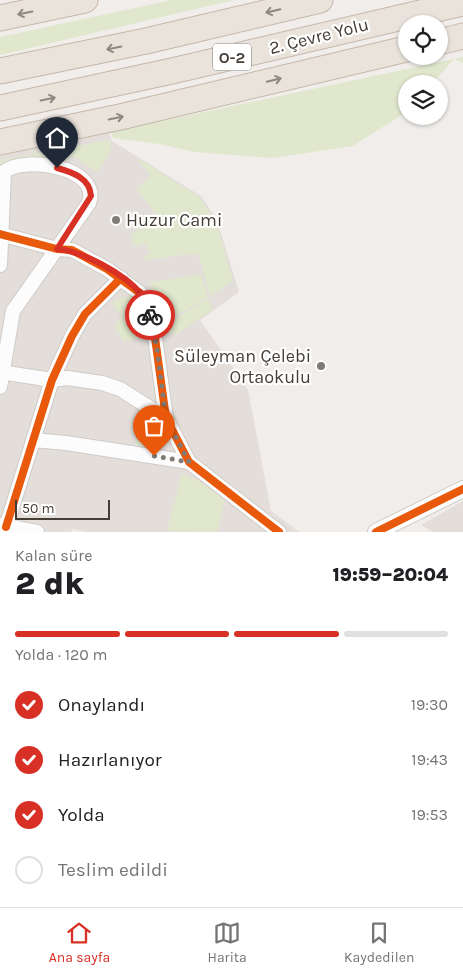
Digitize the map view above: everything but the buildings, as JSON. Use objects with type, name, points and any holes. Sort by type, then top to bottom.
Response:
[{"type":"highway","points":[[0,1],[7,0]]},
{"type":"highway","points":[[0,18],[85,0]]},
{"type":"highway","name":"2. Çevre Yolu","points":[[0,71],[146,41],[320,0]]},
{"type":"highway","name":"2. Çevre Yolu","points":[[0,108],[172,71],[463,2]]},
{"type":"highway","points":[[448,40],[463,36]]},
{"type":"highway","points":[[0,142],[120,117],[398,51]]},
{"type":"street","points":[[0,265],[4,172],[15,166],[38,165],[75,173],[87,184],[91,196],[57,249],[13,311],[0,387]]},
{"type":"street","points":[[0,234],[57,249],[72,250],[121,278],[140,293],[153,323],[166,418],[189,462],[279,532]]},
{"type":"street","points":[[37,532],[3,526],[52,380],[85,314],[121,278]]},
{"type":"street","points":[[0,304],[13,311]]},
{"type":"street","points":[[2,372],[52,380],[67,378],[102,383],[120,389],[166,418]]},
{"type":"street","points":[[33,440],[66,443],[189,462]]},
{"type":"street","points":[[389,530],[463,489]]},
{"type":"shaded area","points":[[109,133],[112,141],[201,196],[217,220],[239,292],[200,320],[248,390],[271,511],[299,532],[86,532],[72,529],[71,532],[0,532],[0,156]]},
{"type":"shaded area","points":[[463,501],[463,532],[433,532],[421,525]]},
{"type":"green space","points":[[172,0],[234,0],[0,55],[0,37]]},
{"type":"green space","points":[[463,57],[463,63],[454,59],[440,75],[398,75],[398,117],[353,146],[273,158],[194,152],[159,144],[113,138],[111,132],[425,65],[448,65],[448,60]]},
{"type":"green space","points":[[110,140],[111,150],[97,172],[77,158],[65,155],[1,165],[0,176],[0,160]]},
{"type":"green space","points":[[139,159],[200,197],[216,222],[233,281],[210,296],[198,253],[145,260],[144,256],[151,253],[145,242],[136,247],[130,236],[156,213],[136,189],[151,176]]},
{"type":"green space","points":[[201,275],[208,297],[160,325],[150,282]]},
{"type":"green space","points":[[133,296],[141,311],[147,335],[124,342],[114,324],[122,318],[112,303],[124,297]]},
{"type":"green space","points":[[208,299],[213,309],[174,336],[173,332],[163,337],[161,327]]},
{"type":"green space","points":[[150,415],[161,427],[165,440],[161,447],[147,449],[134,446]]},
{"type":"green space","points":[[182,473],[226,495],[217,532],[167,531]]},
{"type":"cycle path","points":[[0,234],[57,249],[72,250],[107,269],[140,293],[153,323],[166,418],[189,462],[279,532]]},
{"type":"cycle path","points":[[6,527],[52,380],[72,336],[85,314],[121,278]]},
{"type":"cycle path","points":[[376,532],[463,489]]},
{"type":"way so far","points":[[150,315],[153,323],[166,418],[189,462],[154,456]]},
{"type":"place","name":"Huzur Cami","points":[[116,220]]},
{"type":"place","name":"Süleyman Çelebi Ortaokulu","points":[[321,366]]},
{"type":"route","points":[[57,168],[75,173],[87,184],[91,190],[91,196],[89,203],[57,249],[72,250],[121,278],[140,293],[146,302],[150,315]]}]
